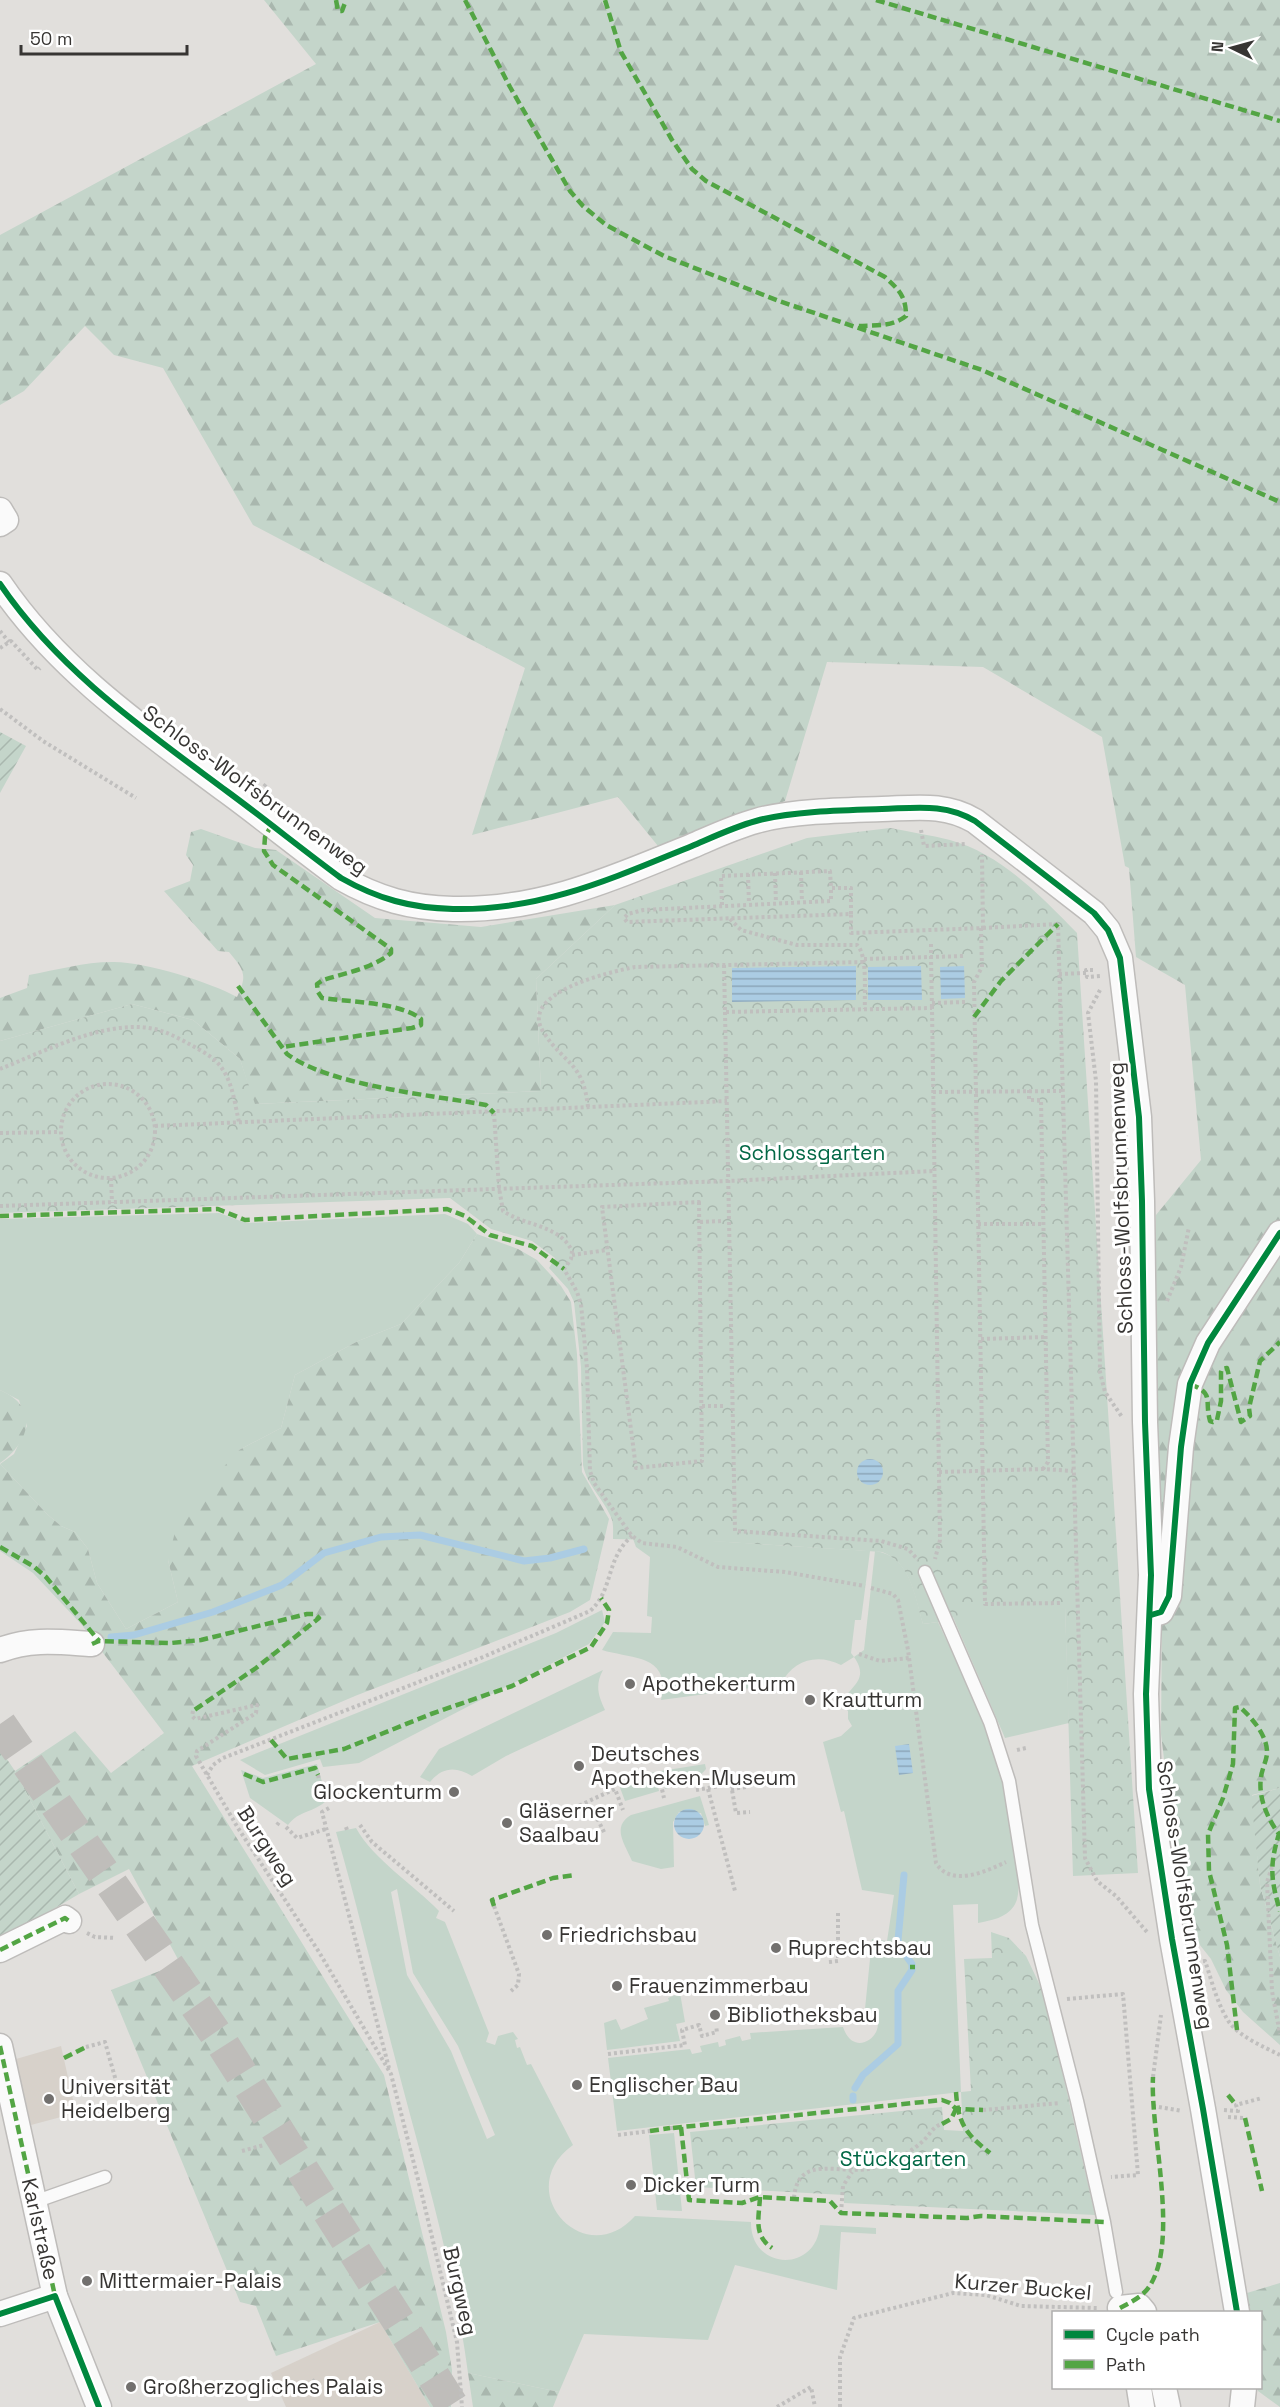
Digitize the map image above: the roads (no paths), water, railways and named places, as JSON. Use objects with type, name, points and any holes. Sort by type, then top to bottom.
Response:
[{"type":"street","points":[[0,510],[6,520],[0,524]]},
{"type":"street","name":"Schloss-Wolfsbrunnenweg","points":[[0,584],[56,653],[114,707],[332,871],[362,890],[394,902],[429,908],[468,909],[543,901],[594,885],[740,827],[774,817],[863,809],[934,808],[956,811],[975,821],[1094,913],[1108,930],[1120,958],[1140,1134],[1145,1422],[1152,1575],[1146,1694],[1146,1757],[1151,1808],[1172,1939],[1237,2311]]},
{"type":"street","points":[[1151,1615],[1161,1612],[1169,1596],[1184,1417],[1196,1366],[1214,1333],[1280,1233]]},
{"type":"street","points":[[0,1650],[22,1642],[37,1640],[89,1647]]},
{"type":"street","points":[[0,1950],[65,1918],[69,1921]]},
{"type":"street","name":"Karlstraße","points":[[0,2046],[56,2296],[99,2407]]},
{"type":"street","points":[[0,2314],[56,2296]]},
{"type":"street","points":[[1115,2305],[1139,2306],[1143,2311]]},
{"type":"street","points":[[1139,2389],[1142,2407]]},
{"type":"street","points":[[1164,2389],[1168,2407]]},
{"type":"street","points":[[1242,2407],[1244,2389]]},
{"type":"lane","points":[[925,1572],[990,1722],[1004,1761],[1016,1814],[1032,1925],[1077,2102],[1104,2222],[1115,2305]]},
{"type":"lane","points":[[34,2202],[105,2177]]},
{"type":"water","points":[[856,966],[856,1000],[732,1002],[732,968]]},
{"type":"water","points":[[921,966],[922,1000],[868,1000],[868,967]]},
{"type":"water","points":[[964,966],[965,998],[941,999],[940,967]]},
{"type":"water","points":[[870,1459],[879,1463],[883,1472],[879,1481],[870,1485],[861,1481],[857,1472],[861,1463]]},
{"type":"water","points":[[909,1744],[913,1773],[899,1775],[895,1746]]},
{"type":"water","points":[[689,1809],[700,1813],[704,1824],[700,1835],[689,1839],[678,1835],[674,1824],[678,1813]]},
{"type":"waterway","points":[[111,1637],[134,1635],[213,1612],[282,1585],[324,1553],[381,1537],[420,1535],[524,1561],[550,1558],[584,1549]]},
{"type":"waterway","points":[[855,2088],[863,2075],[898,2044],[898,1991],[912,1970],[912,1964],[901,1949],[898,1940],[904,1875]]},
{"type":"tunnel","points":[[0,1724],[220,2040],[453,2407]]},
{"type":"place","name":"Apothekerturm","points":[[630,1684]]},
{"type":"place","name":"Krautturm","points":[[810,1700]]},
{"type":"place","name":"Deutsches Apotheken-Museum","points":[[579,1766]]},
{"type":"place","name":"Glockenturm","points":[[454,1792]]},
{"type":"place","name":"Gläserner Saalbau","points":[[507,1823]]},
{"type":"place","name":"Friedrichsbau","points":[[547,1935]]},
{"type":"place","name":"Ruprechtsbau","points":[[776,1948]]},
{"type":"place","name":"Frauenzimmerbau","points":[[617,1986]]},
{"type":"place","name":"Bibliotheksbau","points":[[715,2015]]},
{"type":"place","name":"Englischer Bau","points":[[577,2085]]},
{"type":"place","name":"Universität Heidelberg","points":[[49,2099]]},
{"type":"place","name":"Dicker Turm","points":[[631,2185]]},
{"type":"place","name":"Mittermaier-Palais","points":[[87,2281]]},
{"type":"place","name":"Großherzogliches Palais","points":[[131,2387]]},
{"type":"park label","name":"Schlossgarten","points":[[812,1153]]},
{"type":"park label","name":"Stückgarten","points":[[903,2159]]}]
